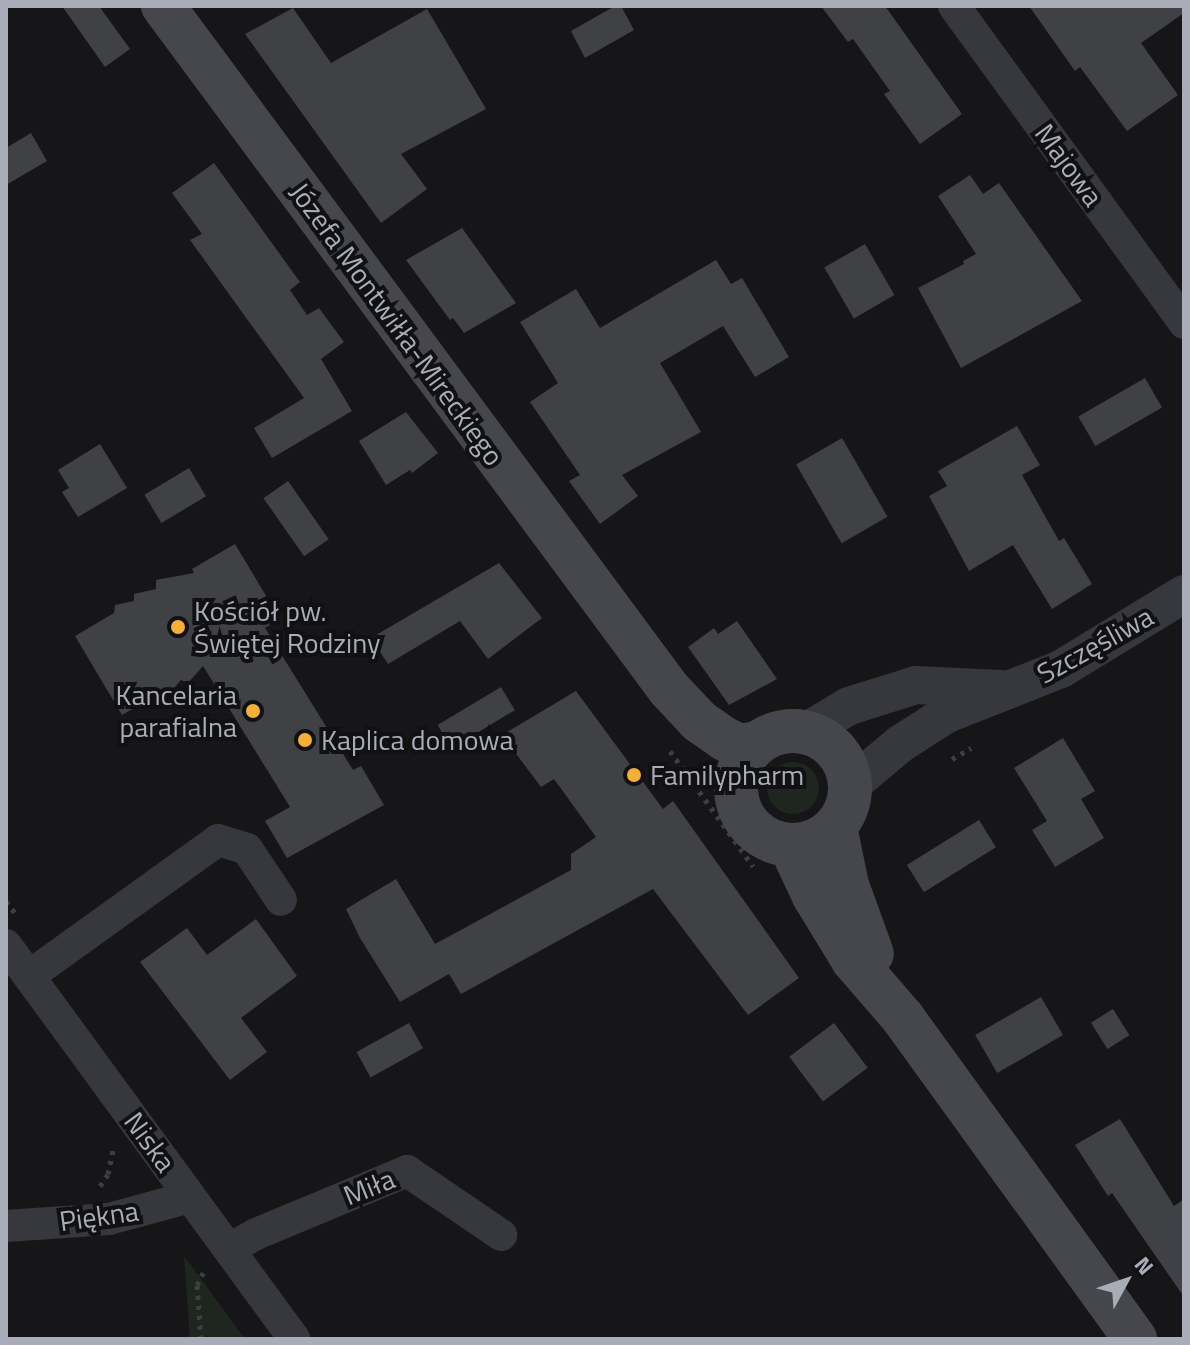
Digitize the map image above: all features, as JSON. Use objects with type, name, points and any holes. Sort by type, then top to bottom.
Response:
[{"type":"main road","name":"Józefa Montwiłła-Mireckiego","points":[[163,6],[631,641],[699,721],[741,746],[757,743]]},
{"type":"main road","name":"Józefa Montwiłła-Mireckiego","points":[[631,641],[664,694],[727,763],[735,786]]},
{"type":"main road","points":[[788,731],[805,732],[822,739],[836,751],[846,767],[850,786],[844,815],[835,827],[807,844],[773,842],[757,834],[745,820],[735,786],[746,755],[757,743],[788,731]]},
{"type":"main road","points":[[835,827],[847,885],[870,949],[903,1018]]},
{"type":"main road","points":[[790,845],[814,896],[853,960],[903,1018],[1135,1339]]},
{"type":"street","name":"Majowa","points":[[954,6],[1184,323]]},
{"type":"street","name":"Szczęśliwa","points":[[850,786],[900,744],[947,714],[1003,689],[1034,682],[1061,669],[1184,594]]},
{"type":"street","name":"Szczęśliwa","points":[[805,732],[849,706],[916,685],[1003,689]]},
{"type":"street","points":[[29,976],[218,840],[247,849],[281,900]]},
{"type":"street","name":"Niska","points":[[6,945],[294,1339]]},
{"type":"street","name":"Miła","points":[[229,1249],[256,1234],[407,1171],[501,1235]]},
{"type":"street","name":"Piękna","points":[[6,1226],[109,1219],[190,1197]]},
{"type":"path","points":[[942,765],[982,741]]},
{"type":"path","points":[[93,1196],[108,1174],[114,1150],[105,1137]]},
{"type":"path","points":[[197,1261],[212,1282]]},
{"type":"path","points":[[201,1339],[197,1285],[204,1271]]},
{"type":"shaded area","points":[[793,762],[811,770],[819,788],[811,806],[793,814],[775,806],[767,788],[775,770]]},
{"type":"shaded area","points":[[184,1256],[245,1339],[190,1339]]},
{"type":"building","points":[[62,6],[99,6],[130,49],[105,67]]},
{"type":"building","points":[[615,6],[621,6],[634,30],[585,58],[571,31]]},
{"type":"building","points":[[821,6],[885,6],[962,114],[920,144],[884,94],[890,91],[853,39],[848,42]]},
{"type":"building","points":[[1029,6],[1184,6],[1184,13],[1141,43],[1178,95],[1127,131],[1080,67],[1075,71]]},
{"type":"building","points":[[293,8],[331,63],[427,9],[486,109],[401,154],[427,189],[381,223],[245,34]]},
{"type":"building","points":[[31,133],[47,161],[6,185],[6,148]]},
{"type":"building","points":[[214,163],[300,282],[290,290],[307,315],[319,308],[344,342],[321,359],[352,411],[272,458],[254,428],[304,398],[190,240],[202,234],[172,193]]},
{"type":"building","points":[[970,175],[983,194],[999,183],[1082,301],[961,368],[918,288],[964,264],[963,261],[976,254],[938,196]]},
{"type":"building","points":[[462,228],[516,303],[464,333],[453,318],[450,320],[406,260]]},
{"type":"building","points":[[865,244],[894,295],[854,319],[824,268]]},
{"type":"building","points":[[716,260],[731,284],[742,278],[789,357],[755,377],[723,326],[660,363],[701,432],[622,475],[638,496],[600,524],[569,481],[580,475],[530,402],[558,383],[520,322],[576,289],[600,328]]},
{"type":"building","points":[[1145,378],[1162,407],[1095,446],[1078,417]]},
{"type":"building","points":[[406,412],[438,453],[412,473],[410,470],[386,485],[359,441]]},
{"type":"building","points":[[1017,426],[1040,465],[1022,475],[1059,541],[1064,538],[1092,584],[1052,609],[1013,545],[969,571],[929,496],[947,486],[938,471]]},
{"type":"building","points":[[842,438],[888,517],[842,543],[796,464]]},
{"type":"building","points":[[100,444],[127,488],[78,517],[62,492],[69,488],[58,470]]},
{"type":"building","points":[[189,468],[206,496],[161,523],[144,495]]},
{"type":"building","points":[[288,481],[329,539],[304,556],[263,498]]},
{"type":"building","points":[[235,544],[280,619],[265,628],[353,770],[361,766],[384,805],[287,858],[265,821],[290,807],[203,666],[188,683],[181,680],[168,695],[162,692],[122,715],[75,636],[114,613],[115,605],[134,601],[134,594],[156,589],[156,580],[194,573],[192,569]]},
{"type":"building","points":[[499,563],[542,618],[488,659],[460,621],[388,664],[371,638]]},
{"type":"building","points":[[737,621],[777,679],[729,705],[688,647],[714,628],[718,634]]},
{"type":"building","points":[[501,687],[515,710],[451,748],[438,725]]},
{"type":"building","points":[[576,691],[663,809],[673,801],[799,978],[748,1015],[653,889],[461,994],[449,974],[400,1002],[360,938],[346,909],[396,879],[435,944],[571,870],[571,854],[596,837],[554,779],[541,787],[502,735]]},
{"type":"building","points":[[1063,738],[1095,791],[1081,799],[1104,838],[1055,867],[1032,830],[1047,821],[1014,768]]},
{"type":"building","points":[[979,820],[996,847],[924,892],[907,865]]},
{"type":"building","points":[[256,919],[297,976],[241,1018],[267,1052],[230,1080],[140,962],[187,928],[207,955]]},
{"type":"building","points":[[1041,997],[1063,1035],[997,1073],[975,1035]]},
{"type":"building","points":[[1113,1009],[1129,1035],[1107,1049],[1091,1023]]},
{"type":"building","points":[[409,1023],[423,1048],[371,1077],[357,1052]]},
{"type":"building","points":[[834,1023],[868,1068],[823,1101],[789,1057]]},
{"type":"building","points":[[1120,1119],[1174,1206],[1184,1199],[1184,1297],[1112,1193],[1108,1196],[1075,1145]]},
{"type":"place","name":"Kościół pw. Świętej Rodziny","points":[[178,627]]},
{"type":"place","name":"Kancelaria parafialna","points":[[253,711]]},
{"type":"place","name":"Kaplica domowa","points":[[305,740]]},
{"type":"place","name":"Familypharm","points":[[634,775]]}]
